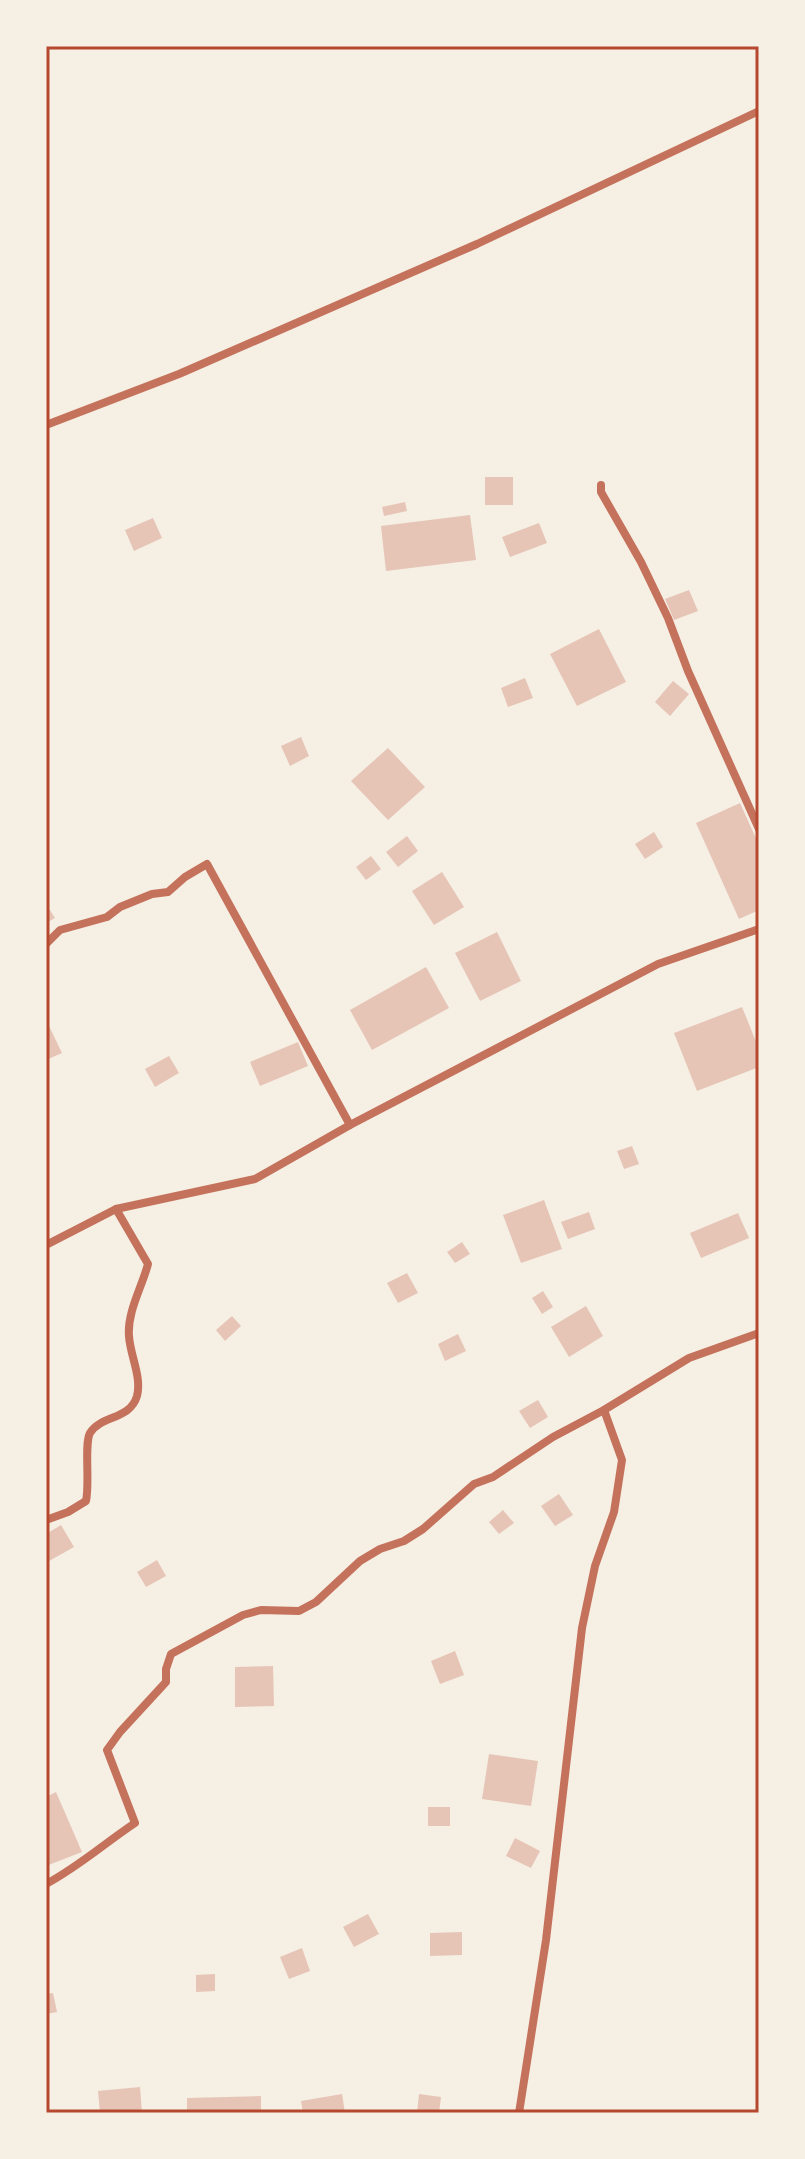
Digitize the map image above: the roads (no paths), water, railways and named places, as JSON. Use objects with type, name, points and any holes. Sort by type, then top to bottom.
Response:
[{"type":"street","points":[[46,425],[179,374],[477,244],[759,111]]},
{"type":"street","points":[[601,485],[601,492],[641,562],[668,618],[688,671],[759,829]]},
{"type":"street","points":[[46,944],[60,930],[107,917],[120,907],[152,894],[168,892],[207,864],[350,1125]]},
{"type":"street","points":[[46,1245],[116,1209],[255,1179],[350,1125],[658,964],[759,929]]},
{"type":"street","points":[[46,1520],[86,1501],[89,1487],[88,1436],[96,1426],[125,1414],[135,1401],[139,1388],[128,1334],[130,1318],[148,1264],[116,1209]]},
{"type":"street","points":[[46,1884],[69,1872],[135,1823],[107,1750],[166,1682],[171,1654],[243,1615],[261,1610],[299,1611],[316,1602],[360,1561],[423,1529],[474,1484],[493,1477],[553,1437],[689,1358],[759,1333]]},
{"type":"street","points":[[519,2113],[546,1940],[582,1628],[595,1566],[614,1512],[622,1460],[604,1410]]}]
